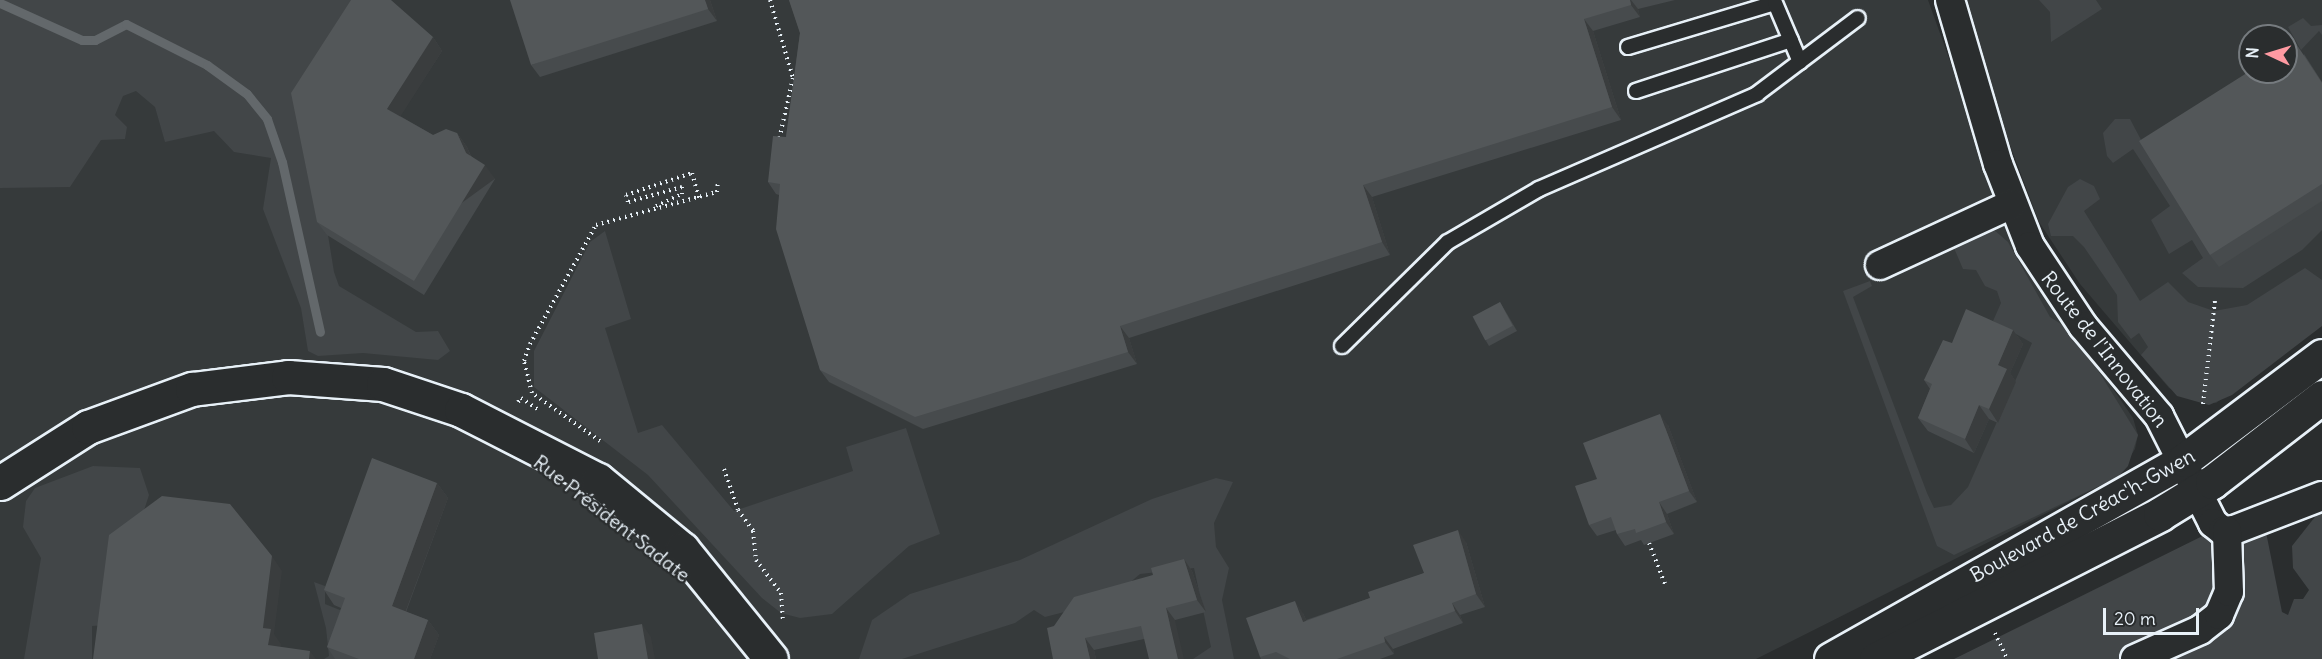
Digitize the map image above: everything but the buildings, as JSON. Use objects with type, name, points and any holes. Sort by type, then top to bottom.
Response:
[{"type":"street","name":"Route de l'Innovation","points":[[1950,0],[2012,204],[2042,268],[2159,416],[2184,460],[2213,523],[2227,531]]},
{"type":"street","points":[[1880,265],[2012,204]]},
{"type":"street","name":"Boulevard de Créac'h-Gwen","points":[[1832,659],[2184,460],[2322,356]]},
{"type":"street","name":"Rue Président Sadate","points":[[0,483],[62,441],[124,411],[192,389],[262,378],[383,384],[443,403],[509,416],[562,458],[616,494],[682,549],[771,659]]},
{"type":"street","name":"Boulevard de Créac'h-Gwen","points":[[1876,659],[2198,492],[2322,398]]},
{"type":"street","points":[[2147,654],[2211,623],[2225,605],[2231,569],[2227,531],[2322,496]]},
{"type":"lane","points":[[1628,47],[1775,3],[1800,62]]},
{"type":"lane","points":[[1342,346],[1448,242],[1539,189],[1757,94],[1858,18]]},
{"type":"lane","points":[[1636,91],[1791,40]]},
{"type":"path","points":[[771,0],[793,78],[776,154]]},
{"type":"path","points":[[589,444],[598,450],[603,444],[532,393],[526,354],[590,231],[682,194],[682,187],[628,202],[626,195],[692,174],[699,198]]},
{"type":"path","points":[[653,207],[717,192],[718,181]]},
{"type":"path","points":[[2215,438],[2203,408],[2216,300]]},
{"type":"path","points":[[509,416],[521,398],[550,417]]},
{"type":"path","points":[[724,469],[738,510],[753,531],[756,560],[781,593],[783,621]]},
{"type":"path","points":[[1649,543],[1665,584]]},
{"type":"path","points":[[1993,630],[2007,659]]},
{"type":"shaded area","points":[[0,0],[359,0],[328,235],[334,272],[339,286],[416,332],[438,331],[450,351],[438,360],[363,353],[318,356],[308,351],[301,308],[263,209],[271,158],[234,152],[214,131],[165,142],[155,107],[136,91],[123,96],[115,115],[127,127],[125,139],[101,140],[70,187],[0,188]]},
{"type":"shaded area","points":[[278,0],[1928,0],[1972,122],[2064,317],[2133,418],[2138,435],[2135,449],[2118,477],[1756,659],[0,659],[0,101]]},
{"type":"shaded area","points":[[1967,0],[2322,0],[2322,324],[2216,403],[2196,401],[2169,388],[2080,284],[2039,222],[1996,108]]},
{"type":"shaded area","points":[[2039,0],[2096,0],[2102,9],[2051,42],[2050,12]]},
{"type":"shaded area","points":[[2303,18],[2311,26],[2322,25],[2322,35],[2319,31],[2301,50],[2298,45],[2298,24],[2293,24]]},
{"type":"shaded area","points":[[2115,119],[2130,119],[2148,153],[2322,201],[2322,230],[2302,250],[2243,288],[2198,287],[2182,273],[2203,258],[2192,240],[2169,254],[2151,220],[2170,206],[2133,149],[2113,163],[2107,156],[2103,133]]},
{"type":"shaded area","points":[[2080,179],[2094,186],[2100,199],[2084,211],[2140,301],[2168,282],[2188,302],[2214,311],[2247,305],[2305,268],[2322,280],[2322,326],[2232,395],[2209,405],[2177,396],[2141,355],[2148,347],[2139,333],[2131,339],[2118,322],[2117,295],[2084,247],[2073,236],[2051,236],[2048,224],[2068,187]]},
{"type":"shaded area","points":[[1993,229],[2008,242],[2050,317],[2075,333],[2138,435],[2128,466],[2118,477],[1954,555],[1937,546],[1843,291],[1870,281],[1872,286],[1853,297],[1934,508],[1951,505],[1968,487],[2032,343],[1993,321],[2001,303],[1997,291],[1985,286],[1976,270],[1963,269],[1954,248],[1893,276],[1890,271],[1975,230]]},
{"type":"shaded area","points":[[605,231],[631,319],[605,328],[638,433],[662,425],[734,511],[853,471],[846,447],[906,428],[940,534],[909,546],[832,614],[800,618],[781,613],[762,598],[648,475],[534,387],[534,351],[590,242]]},
{"type":"shaded area","points":[[93,466],[140,468],[149,495],[107,625],[92,626],[92,659],[24,659],[41,558],[23,527],[26,501],[35,488]]},
{"type":"shaded area","points":[[1216,478],[1233,482],[1214,523],[1216,547],[1229,568],[1222,600],[1234,659],[1193,659],[1211,647],[1194,568],[1140,574],[1120,591],[1072,610],[1045,617],[1034,610],[1015,623],[902,659],[859,659],[872,620],[910,594],[1020,560],[1152,499]]},
{"type":"shaded area","points":[[2261,507],[2282,612],[2288,615],[2294,599],[2303,599],[2309,590],[2293,568],[2292,546],[2322,508],[2322,659],[1954,659]]},
{"type":"shaded area","points":[[314,582],[325,586],[325,604],[345,612],[346,659],[324,659],[329,656],[326,628]]},
{"type":"waterway","points":[[0,3],[82,40],[95,40],[126,24],[207,65],[247,94],[267,119],[282,162],[320,332]]}]
